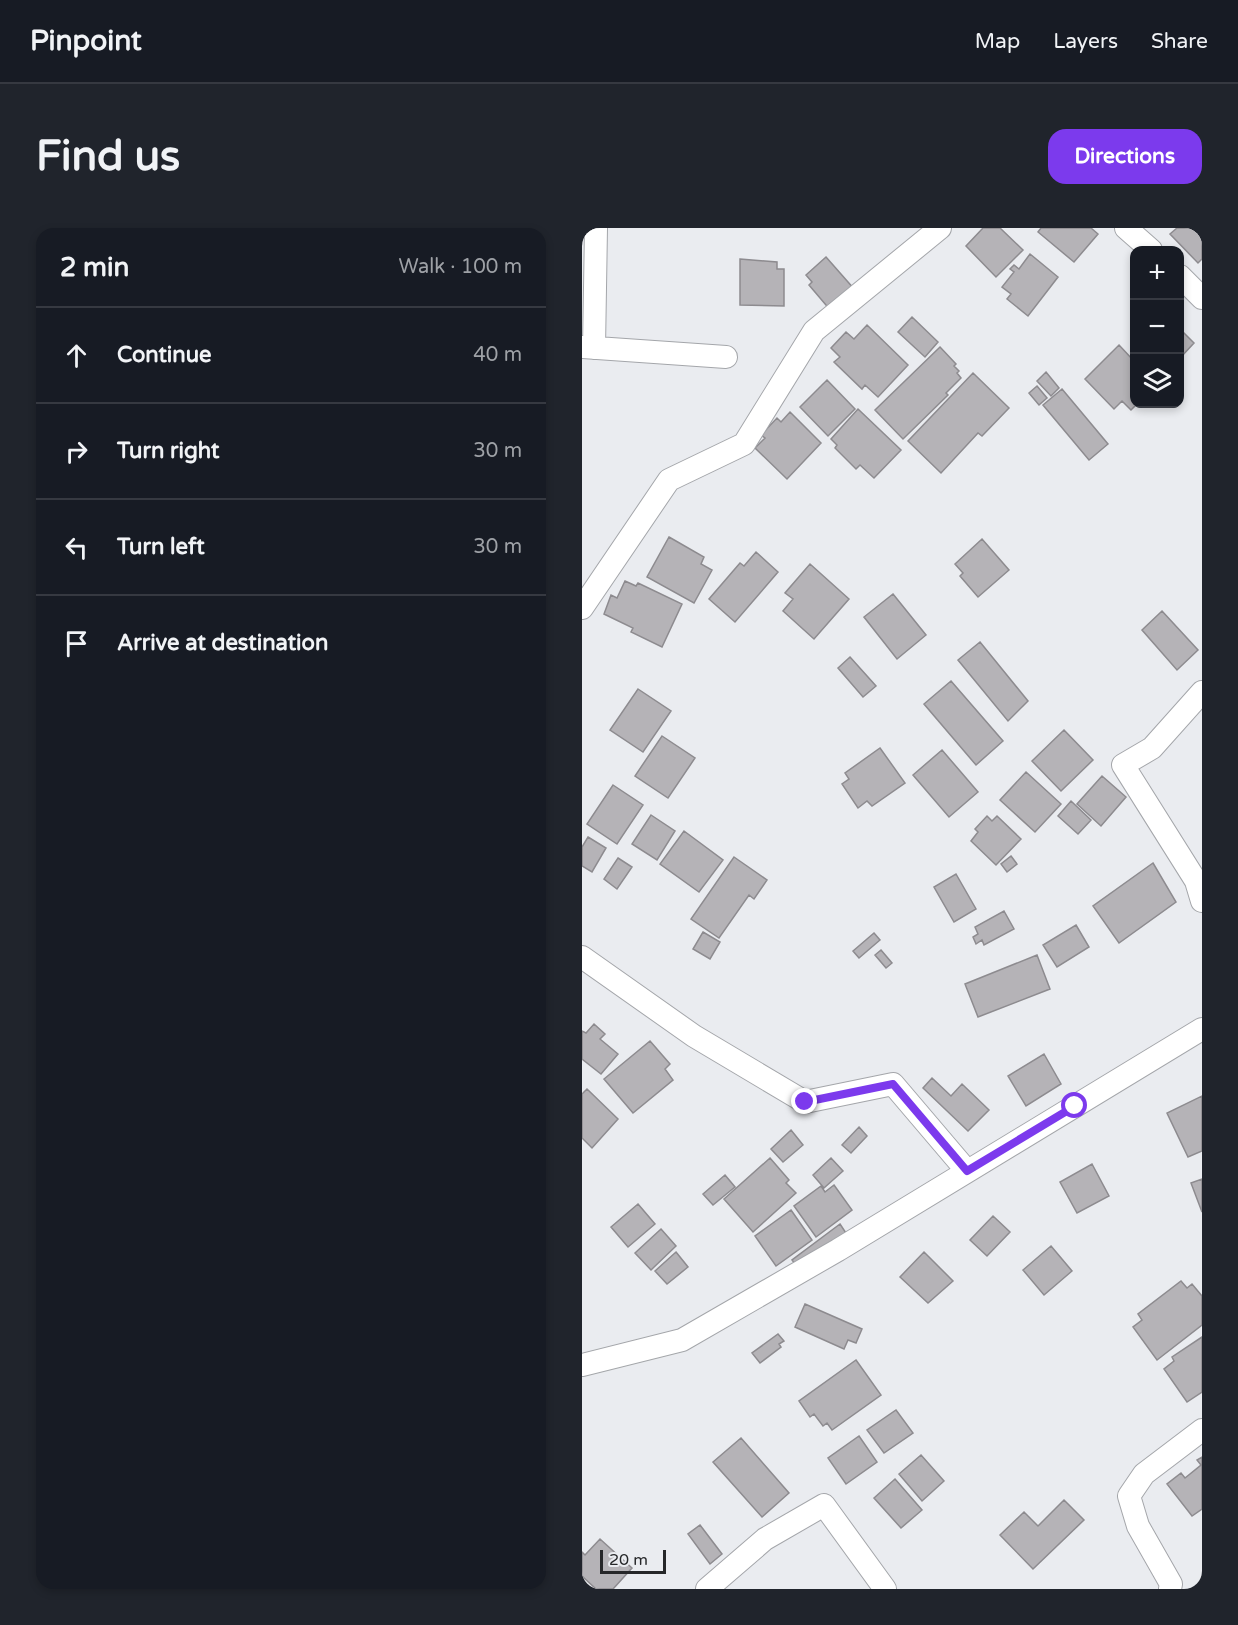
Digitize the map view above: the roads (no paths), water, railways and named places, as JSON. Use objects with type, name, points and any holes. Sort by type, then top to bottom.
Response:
[{"type":"street","points":[[596,228],[588,347],[726,357]]},
{"type":"street","points":[[582,608],[669,480],[744,444],[814,331],[940,228]]},
{"type":"street","points":[[1126,228],[1146,246]]},
{"type":"street","points":[[1184,281],[1202,298]]},
{"type":"street","points":[[1202,692],[1152,748],[1123,765],[1196,881],[1202,901]]},
{"type":"street","points":[[582,957],[694,1036],[805,1102],[893,1084],[967,1171]]},
{"type":"street","points":[[582,1365],[682,1340],[838,1250],[1202,1029]]},
{"type":"street","points":[[1170,1589],[1171,1584],[1138,1526],[1129,1496],[1144,1474],[1202,1430]]},
{"type":"street","points":[[707,1589],[765,1539],[825,1505],[885,1589]]}]
